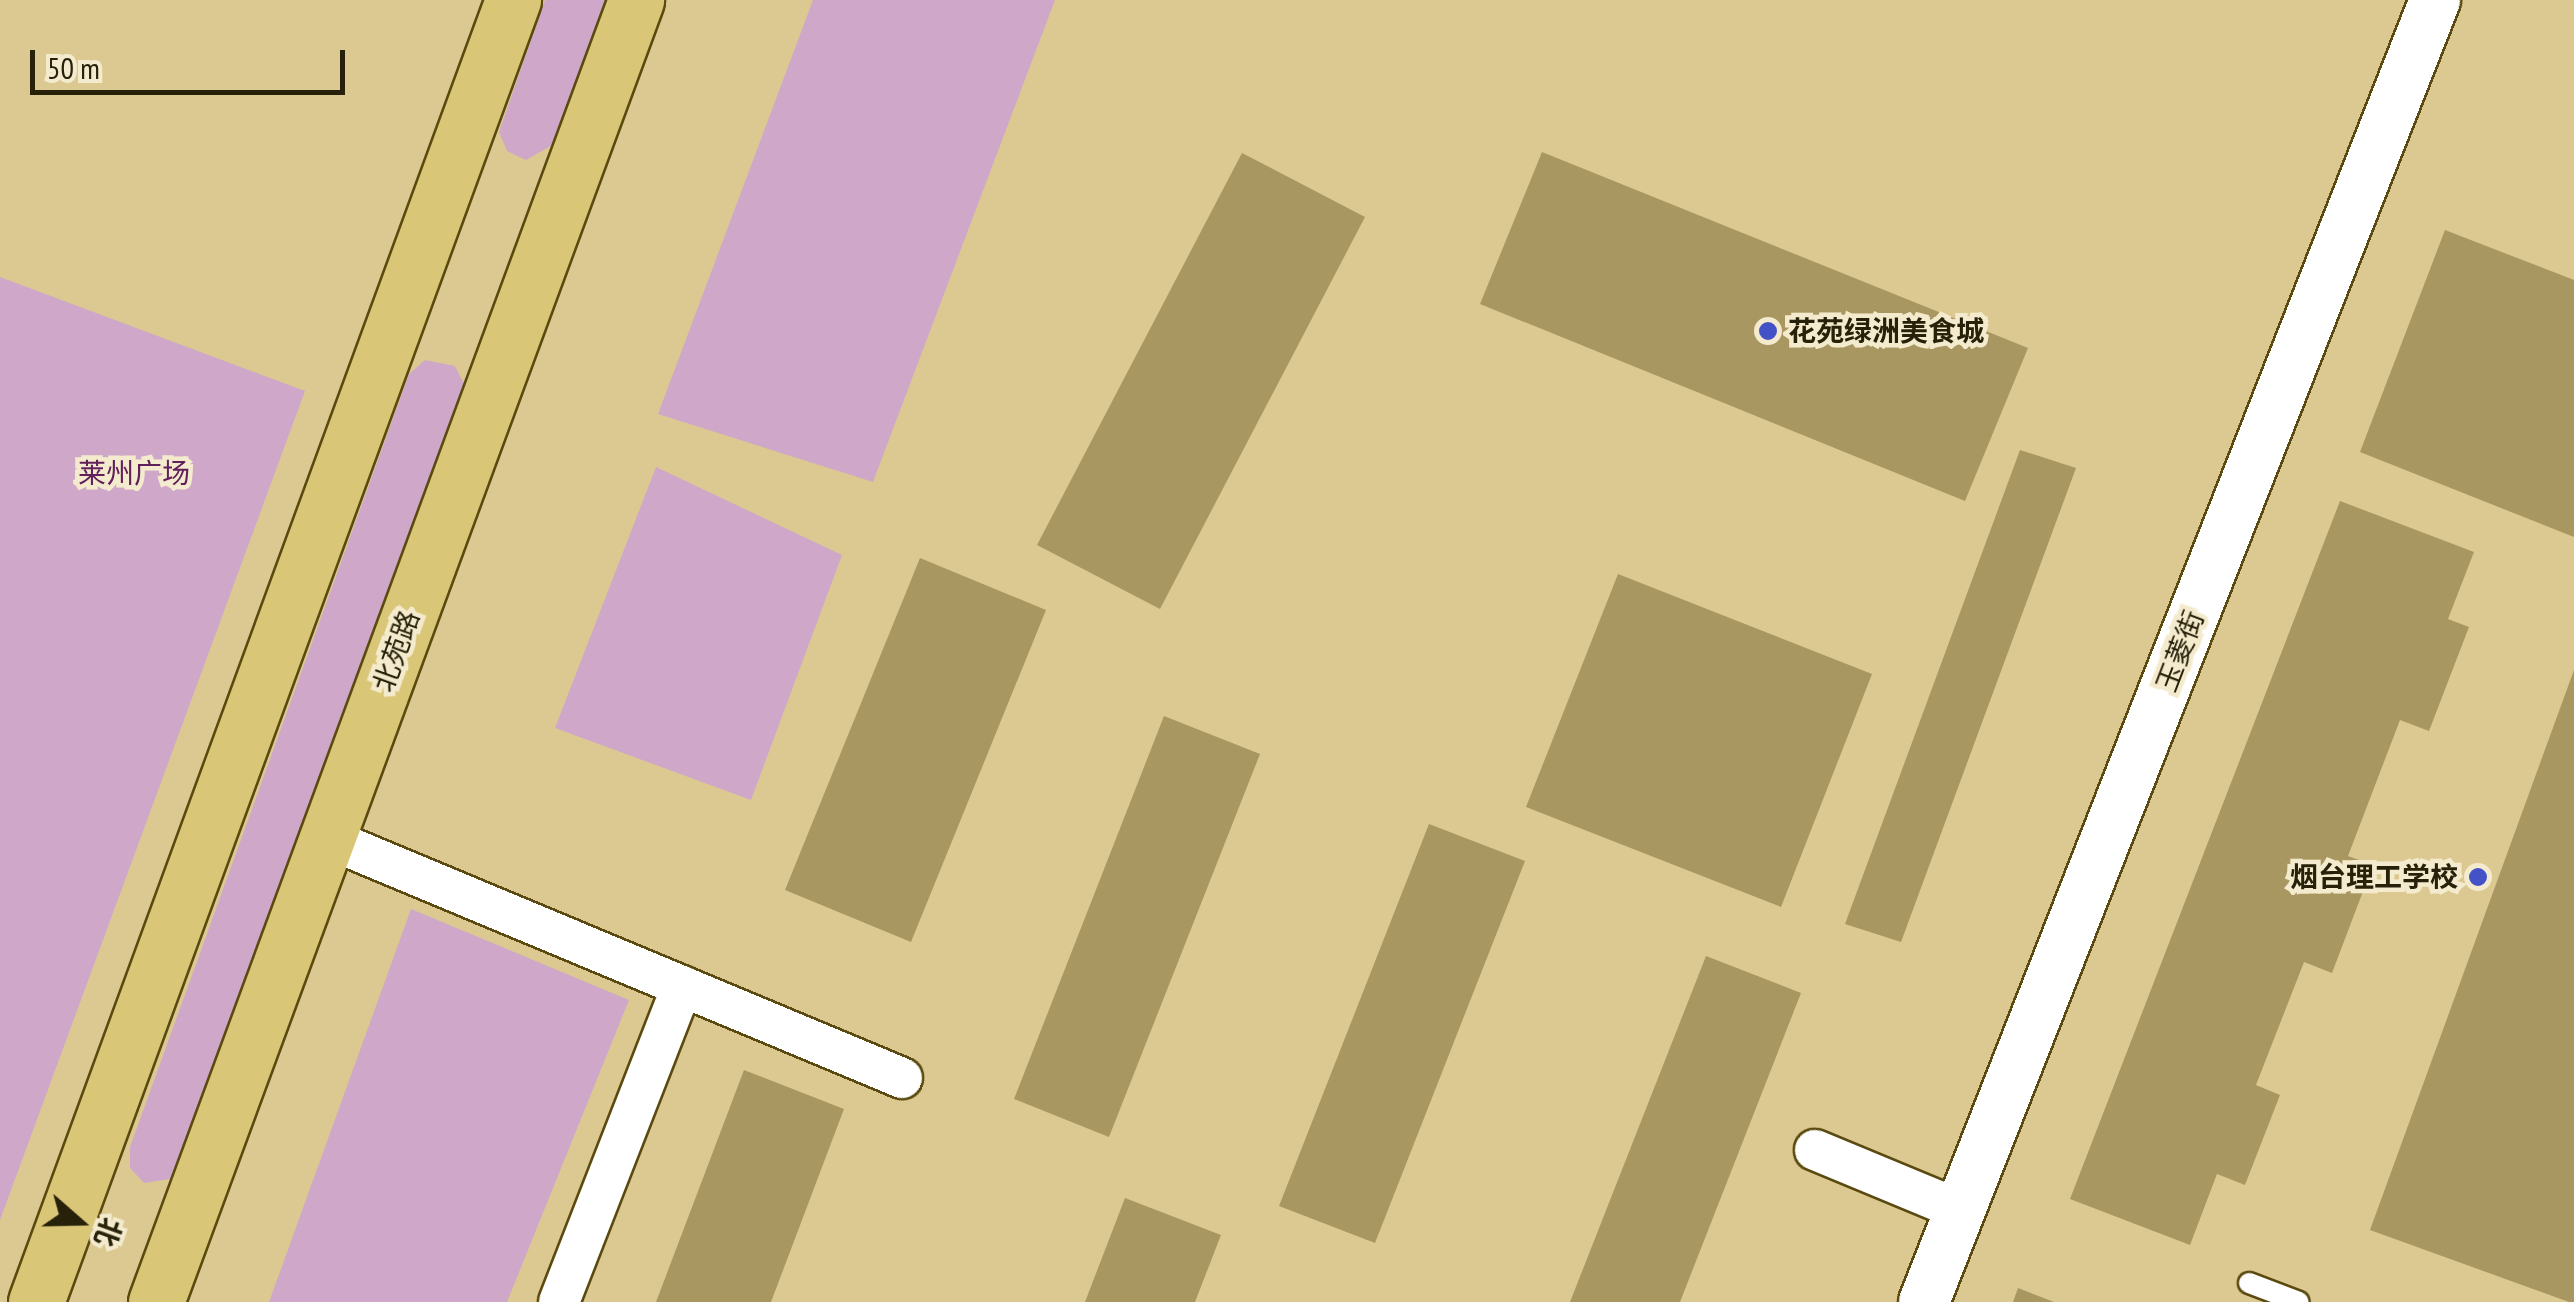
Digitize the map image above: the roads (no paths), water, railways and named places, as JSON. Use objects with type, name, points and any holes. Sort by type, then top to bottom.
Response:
[{"type":"main road","points":[[36,1302],[514,0]]},
{"type":"main road","name":"北苑路","points":[[156,1302],[636,0]]},
{"type":"street","name":"玉菱街","points":[[1924,1302],[2435,0]]},
{"type":"street","points":[[328,838],[902,1078]]},
{"type":"street","points":[[559,1302],[682,986]]},
{"type":"street","points":[[1816,1150],[1960,1210]]},
{"type":"lane","points":[[2249,1283],[2298,1302]]},
{"type":"place","name":"花苑绿洲美食城","points":[[1768,331]]},
{"type":"place","name":"烟台理工学校","points":[[2478,877]]},
{"type":"park label","name":"莱州广场","points":[[134,473]]}]
